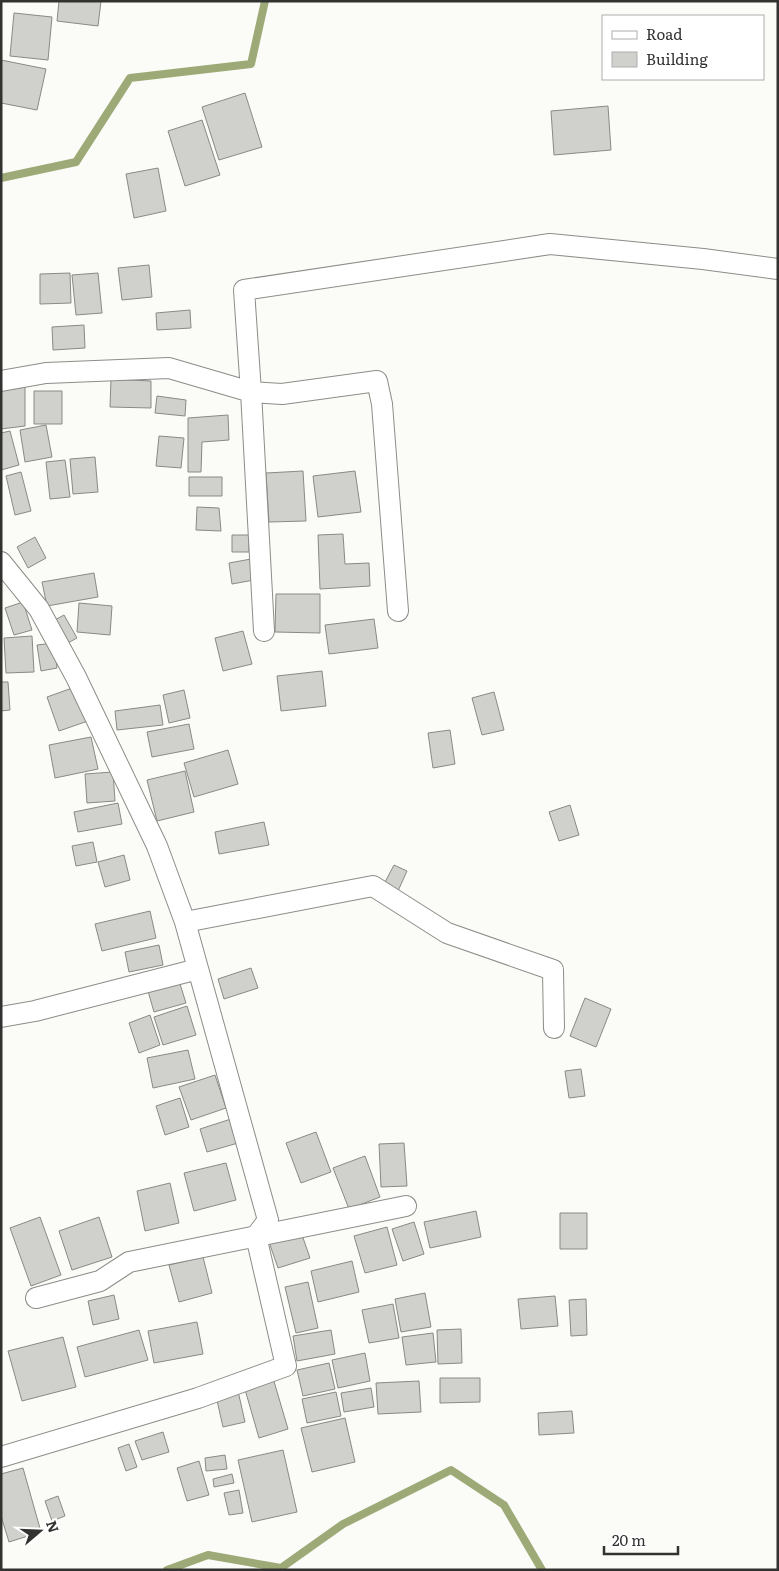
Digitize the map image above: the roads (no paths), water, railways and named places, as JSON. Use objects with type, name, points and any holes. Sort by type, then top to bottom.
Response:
[{"type":"street","points":[[264,631],[244,290],[550,244],[702,259],[778,269]]},
{"type":"street","points":[[1,380],[46,373],[169,368],[251,392],[282,394],[377,381],[382,404],[398,611]]},
{"type":"street","points":[[1,562],[39,608],[76,677],[156,846],[185,922],[268,1220],[256,1236],[286,1366],[198,1398],[1,1457]]},
{"type":"street","points":[[185,922],[372,886],[447,933],[553,970],[554,1028]]},
{"type":"street","points":[[1,1017],[35,1011],[198,969]]},
{"type":"street","points":[[36,1298],[100,1281],[129,1262],[406,1206]]},
{"type":"waterway","points":[[1,178],[76,162],[130,78],[251,64],[265,1]]},
{"type":"waterway","points":[[167,1570],[208,1555],[281,1568],[343,1524],[451,1470],[504,1505],[542,1570]]}]
